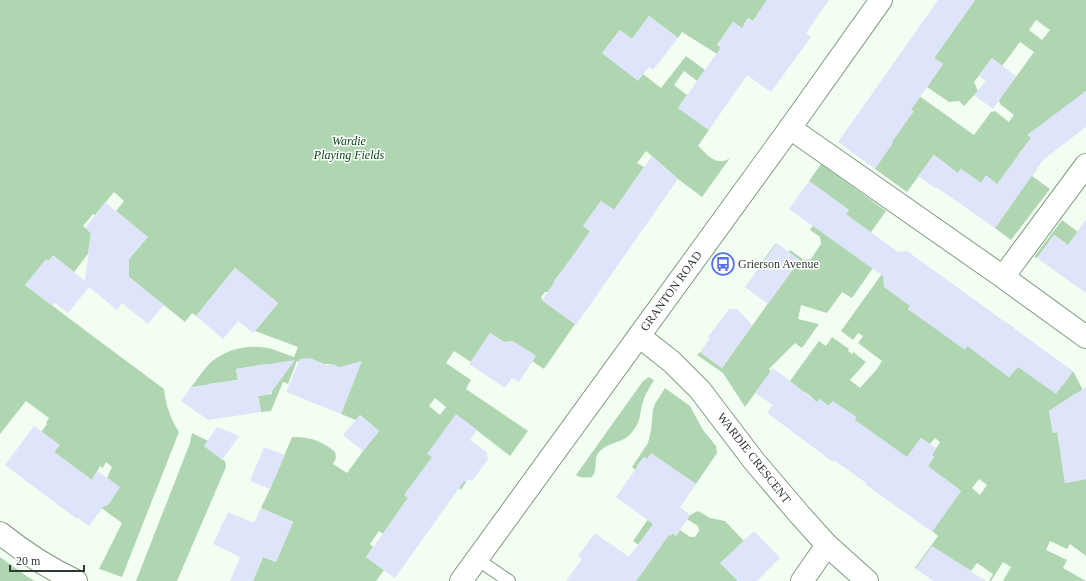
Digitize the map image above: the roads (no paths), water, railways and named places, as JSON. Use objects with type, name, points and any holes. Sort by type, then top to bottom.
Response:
[{"type":"street","name":"GRANTON ROAD","points":[[461,581],[790,128],[880,0]]},
{"type":"street","points":[[790,128],[1086,337]]},
{"type":"street","points":[[1003,277],[1086,165]]},
{"type":"street","name":"WARDIE CRESCENT","points":[[638,336],[672,362],[700,390],[759,466],[800,515],[827,545],[867,581]]},
{"type":"street","points":[[0,533],[30,556],[76,581]]},
{"type":"street","points":[[802,581],[827,545]]},
{"type":"lane","points":[[477,559],[509,581]]},
{"type":"place","name":"Grierson Avenue","points":[[723,264]]},
{"type":"park label","name":"Wardie Playing Fields","points":[[349,148]]}]
